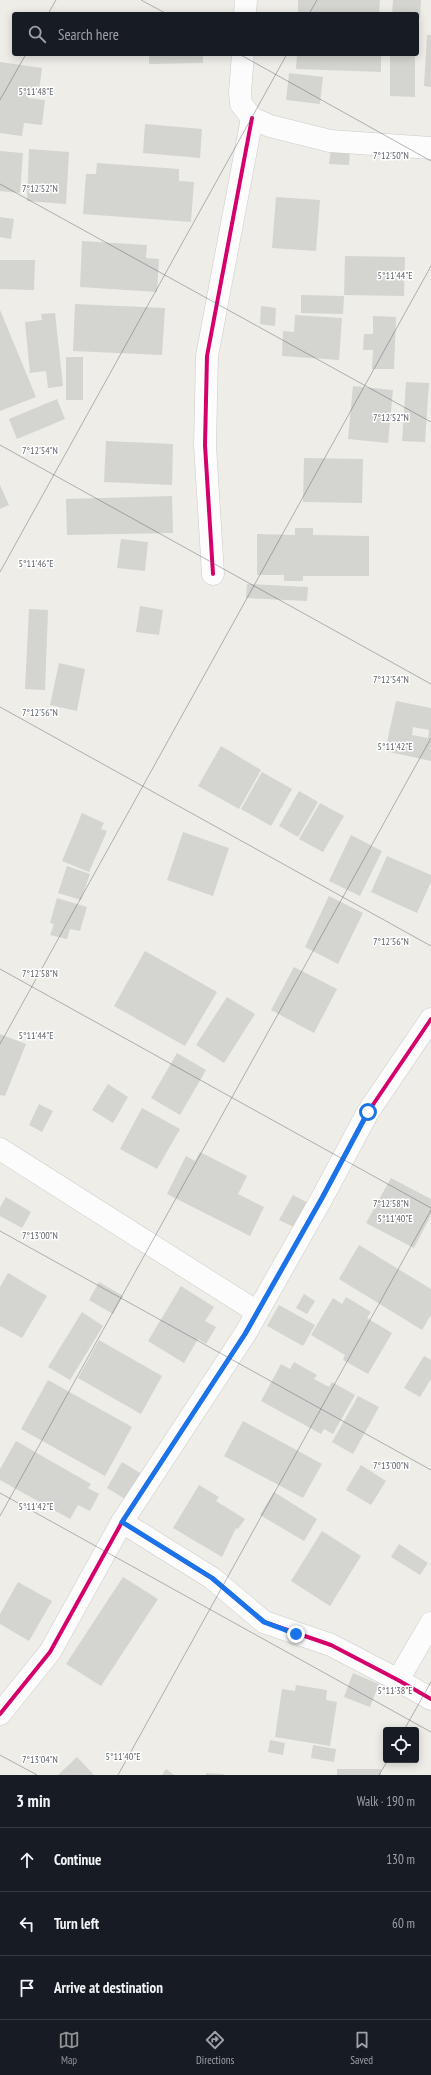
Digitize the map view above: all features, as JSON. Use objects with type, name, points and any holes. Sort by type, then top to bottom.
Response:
[{"type":"street","points":[[245,12],[246,0]]},
{"type":"street","points":[[243,56],[240,93],[241,104],[252,118],[270,126],[330,140],[431,148]]},
{"type":"street","points":[[213,574],[205,445],[207,356],[252,118]]},
{"type":"street","points":[[0,1714],[50,1652],[122,1522],[215,1383],[257,1312],[322,1198],[368,1112],[431,1019]]},
{"type":"street","points":[[0,1149],[257,1312]]},
{"type":"street","points":[[122,1522],[212,1578],[264,1622],[331,1645],[431,1699]]},
{"type":"street","points":[[398,1680],[431,1623]]},
{"type":"building","points":[[298,0],[380,0],[379,12],[298,12]]},
{"type":"building","points":[[393,0],[421,0],[420,18],[419,12],[392,12]]},
{"type":"building","points":[[427,35],[431,35],[431,87],[424,86]]},
{"type":"building","points":[[149,56],[203,56],[203,63],[149,64]]},
{"type":"building","points":[[297,56],[381,56],[381,72],[296,69]]},
{"type":"building","points":[[390,56],[415,56],[415,97],[390,96]]},
{"type":"building","points":[[0,62],[42,68],[39,91],[29,89],[28,98],[45,100],[42,125],[24,123],[22,136],[0,133]]},
{"type":"building","points":[[289,73],[323,77],[320,104],[286,100]]},
{"type":"building","points":[[145,124],[202,129],[200,158],[143,153]]},
{"type":"building","points":[[331,148],[350,149],[349,165],[329,164]]},
{"type":"building","points":[[29,149],[69,152],[66,204],[27,201]]},
{"type":"building","points":[[0,151],[23,153],[20,193],[0,191]]},
{"type":"building","points":[[97,163],[179,169],[179,181],[194,182],[191,222],[83,214],[86,174],[96,174]]},
{"type":"building","points":[[276,197],[320,200],[316,251],[272,248]]},
{"type":"building","points":[[0,217],[14,219],[11,239],[0,237]]},
{"type":"building","points":[[82,241],[147,245],[146,258],[159,259],[157,292],[80,287]]},
{"type":"building","points":[[345,256],[405,257],[404,296],[344,295]]},
{"type":"building","points":[[0,260],[35,260],[34,290],[0,289]]},
{"type":"building","points":[[301,295],[344,296],[343,314],[301,313]]},
{"type":"building","points":[[75,304],[165,308],[162,355],[73,351]]},
{"type":"building","points":[[261,306],[276,308],[275,326],[260,324]]},
{"type":"building","points":[[0,310],[36,397],[0,411]]},
{"type":"building","points":[[55,313],[63,386],[48,388],[46,371],[30,373],[25,322],[42,320],[41,314]]},
{"type":"building","points":[[295,315],[342,318],[339,360],[282,356],[283,331],[294,332]]},
{"type":"building","points":[[373,316],[396,317],[394,369],[372,369],[373,350],[363,350],[364,334],[373,334]]},
{"type":"building","points":[[66,357],[83,357],[83,400],[66,400]]},
{"type":"building","points":[[406,382],[429,383],[425,442],[402,441]]},
{"type":"building","points":[[353,386],[393,390],[388,443],[348,439]]},
{"type":"building","points":[[57,399],[65,419],[17,439],[9,419]]},
{"type":"building","points":[[106,441],[173,444],[172,485],[104,482]]},
{"type":"building","points":[[304,458],[363,459],[362,503],[303,502]]},
{"type":"building","points":[[0,485],[9,505],[0,509]]},
{"type":"building","points":[[172,496],[173,533],[67,535],[66,499]]},
{"type":"building","points":[[295,528],[313,528],[313,535],[369,536],[369,576],[303,576],[303,581],[284,581],[284,575],[257,575],[257,534],[295,535]]},
{"type":"building","points":[[121,539],[148,542],[145,571],[117,568]]},
{"type":"building","points":[[247,584],[308,587],[307,601],[246,598]]},
{"type":"building","points":[[140,606],[163,610],[159,635],[136,632]]},
{"type":"building","points":[[29,609],[48,610],[45,690],[25,689]]},
{"type":"building","points":[[59,663],[85,669],[77,711],[50,705]]},
{"type":"building","points":[[396,701],[431,708],[431,761],[385,751]],"holes":[[[413,727],[429,730],[428,738],[412,735]]]},
{"type":"building","points":[[221,746],[261,770],[239,809],[198,786]]},
{"type":"building","points":[[262,772],[292,789],[271,826],[241,809]]},
{"type":"building","points":[[299,791],[318,802],[298,837],[279,826]]},
{"type":"building","points":[[320,803],[344,816],[323,852],[299,839]]},
{"type":"building","points":[[82,813],[104,823],[101,829],[107,831],[89,872],[62,861]]},
{"type":"building","points":[[183,832],[229,848],[213,896],[167,880]]},
{"type":"building","points":[[351,835],[382,851],[360,896],[329,881]]},
{"type":"building","points":[[387,856],[431,875],[431,882],[417,913],[371,892]]},
{"type":"building","points":[[67,866],[90,874],[81,900],[58,893]]},
{"type":"building","points":[[329,896],[363,913],[338,964],[305,947]]},
{"type":"building","points":[[57,898],[87,907],[80,931],[70,929],[67,939],[50,935],[54,924],[50,923]]},
{"type":"building","points":[[145,951],[217,992],[185,1046],[114,1006]]},
{"type":"building","points":[[294,967],[337,989],[314,1033],[271,1010]]},
{"type":"building","points":[[227,997],[255,1014],[224,1063],[196,1045]]},
{"type":"building","points":[[0,1034],[26,1044],[5,1096],[0,1095]]},
{"type":"building","points":[[177,1053],[206,1070],[180,1115],[151,1098]]},
{"type":"building","points":[[108,1084],[128,1097],[113,1123],[92,1110]]},
{"type":"building","points":[[39,1104],[53,1111],[42,1132],[29,1125]]},
{"type":"building","points":[[142,1108],[180,1129],[157,1169],[120,1149]]},
{"type":"building","points":[[200,1152],[247,1176],[238,1194],[264,1207],[250,1236],[167,1194],[186,1156],[195,1161]]},
{"type":"building","points":[[391,1178],[431,1199],[431,1215],[414,1248],[366,1223]]},
{"type":"building","points":[[293,1195],[310,1204],[298,1229],[279,1220]]},
{"type":"building","points":[[6,1197],[31,1212],[22,1228],[0,1216],[0,1207]]},
{"type":"building","points":[[359,1245],[431,1289],[431,1315],[422,1330],[339,1279]]},
{"type":"building","points":[[8,1273],[47,1296],[22,1338],[0,1326],[0,1287]]},
{"type":"building","points":[[99,1282],[123,1296],[113,1314],[89,1300]]},
{"type":"building","points":[[181,1286],[214,1307],[205,1321],[216,1327],[206,1344],[198,1339],[184,1363],[148,1341]]},
{"type":"building","points":[[304,1294],[315,1301],[307,1314],[296,1308]]},
{"type":"building","points":[[346,1297],[371,1312],[367,1318],[392,1333],[368,1374],[343,1360],[345,1355],[311,1335],[333,1298],[342,1304]]},
{"type":"building","points":[[279,1305],[315,1325],[303,1346],[267,1326]]},
{"type":"building","points":[[82,1312],[103,1326],[70,1380],[48,1367]]},
{"type":"building","points":[[99,1340],[162,1376],[141,1414],[78,1378]]},
{"type":"building","points":[[424,1356],[431,1360],[431,1379],[420,1397],[404,1388]]},
{"type":"building","points":[[294,1362],[317,1375],[314,1379],[329,1387],[332,1382],[355,1395],[333,1434],[324,1429],[321,1434],[261,1401],[281,1364],[290,1369]]},
{"type":"building","points":[[48,1380],[132,1427],[105,1476],[21,1429]]},
{"type":"building","points":[[358,1396],[379,1407],[353,1454],[332,1442]]},
{"type":"building","points":[[243,1421],[322,1464],[303,1498],[224,1456]]},
{"type":"building","points":[[16,1441],[91,1484],[88,1488],[99,1494],[90,1511],[78,1505],[70,1519],[0,1480],[0,1469]]},
{"type":"building","points":[[122,1462],[145,1476],[125,1499],[107,1488]]},
{"type":"building","points":[[361,1465],[386,1481],[371,1505],[346,1490]]},
{"type":"building","points":[[199,1485],[219,1497],[216,1501],[245,1519],[238,1529],[236,1528],[222,1557],[173,1528]]},
{"type":"building","points":[[274,1492],[317,1519],[304,1541],[260,1515]]},
{"type":"building","points":[[322,1531],[361,1556],[330,1606],[291,1581]]},
{"type":"building","points":[[399,1544],[428,1563],[420,1575],[391,1557]]},
{"type":"building","points":[[123,1577],[158,1599],[101,1686],[66,1664]]},
{"type":"building","points":[[18,1582],[52,1601],[29,1641],[0,1624],[0,1614]]},
{"type":"building","points":[[353,1673],[379,1684],[370,1707],[344,1697]]},
{"type":"building","points":[[296,1685],[327,1690],[326,1700],[337,1702],[330,1746],[275,1737],[282,1689],[295,1691]]},
{"type":"building","points":[[270,1740],[285,1743],[283,1755],[268,1752]]},
{"type":"building","points":[[313,1745],[336,1749],[334,1762],[311,1758]]},
{"type":"building","points":[[77,1757],[94,1775],[58,1775]]},
{"type":"building","points":[[166,1769],[174,1775],[162,1775]]},
{"type":"building","points":[[337,1769],[381,1769],[381,1775],[337,1775]]},
{"type":"building","points":[[206,1773],[224,1774],[224,1775],[206,1775]]},
{"type":"cycle path","points":[[213,574],[205,445],[207,356],[252,118]]},
{"type":"cycle path","points":[[0,1714],[50,1652],[122,1522],[245,1334],[322,1198],[368,1112],[431,1019]]},
{"type":"cycle path","points":[[122,1522],[212,1578],[264,1622],[331,1645],[431,1699]]},
{"type":"route","points":[[296,1634],[264,1622],[212,1578],[122,1522],[215,1383],[245,1334],[322,1198],[368,1112]]}]
